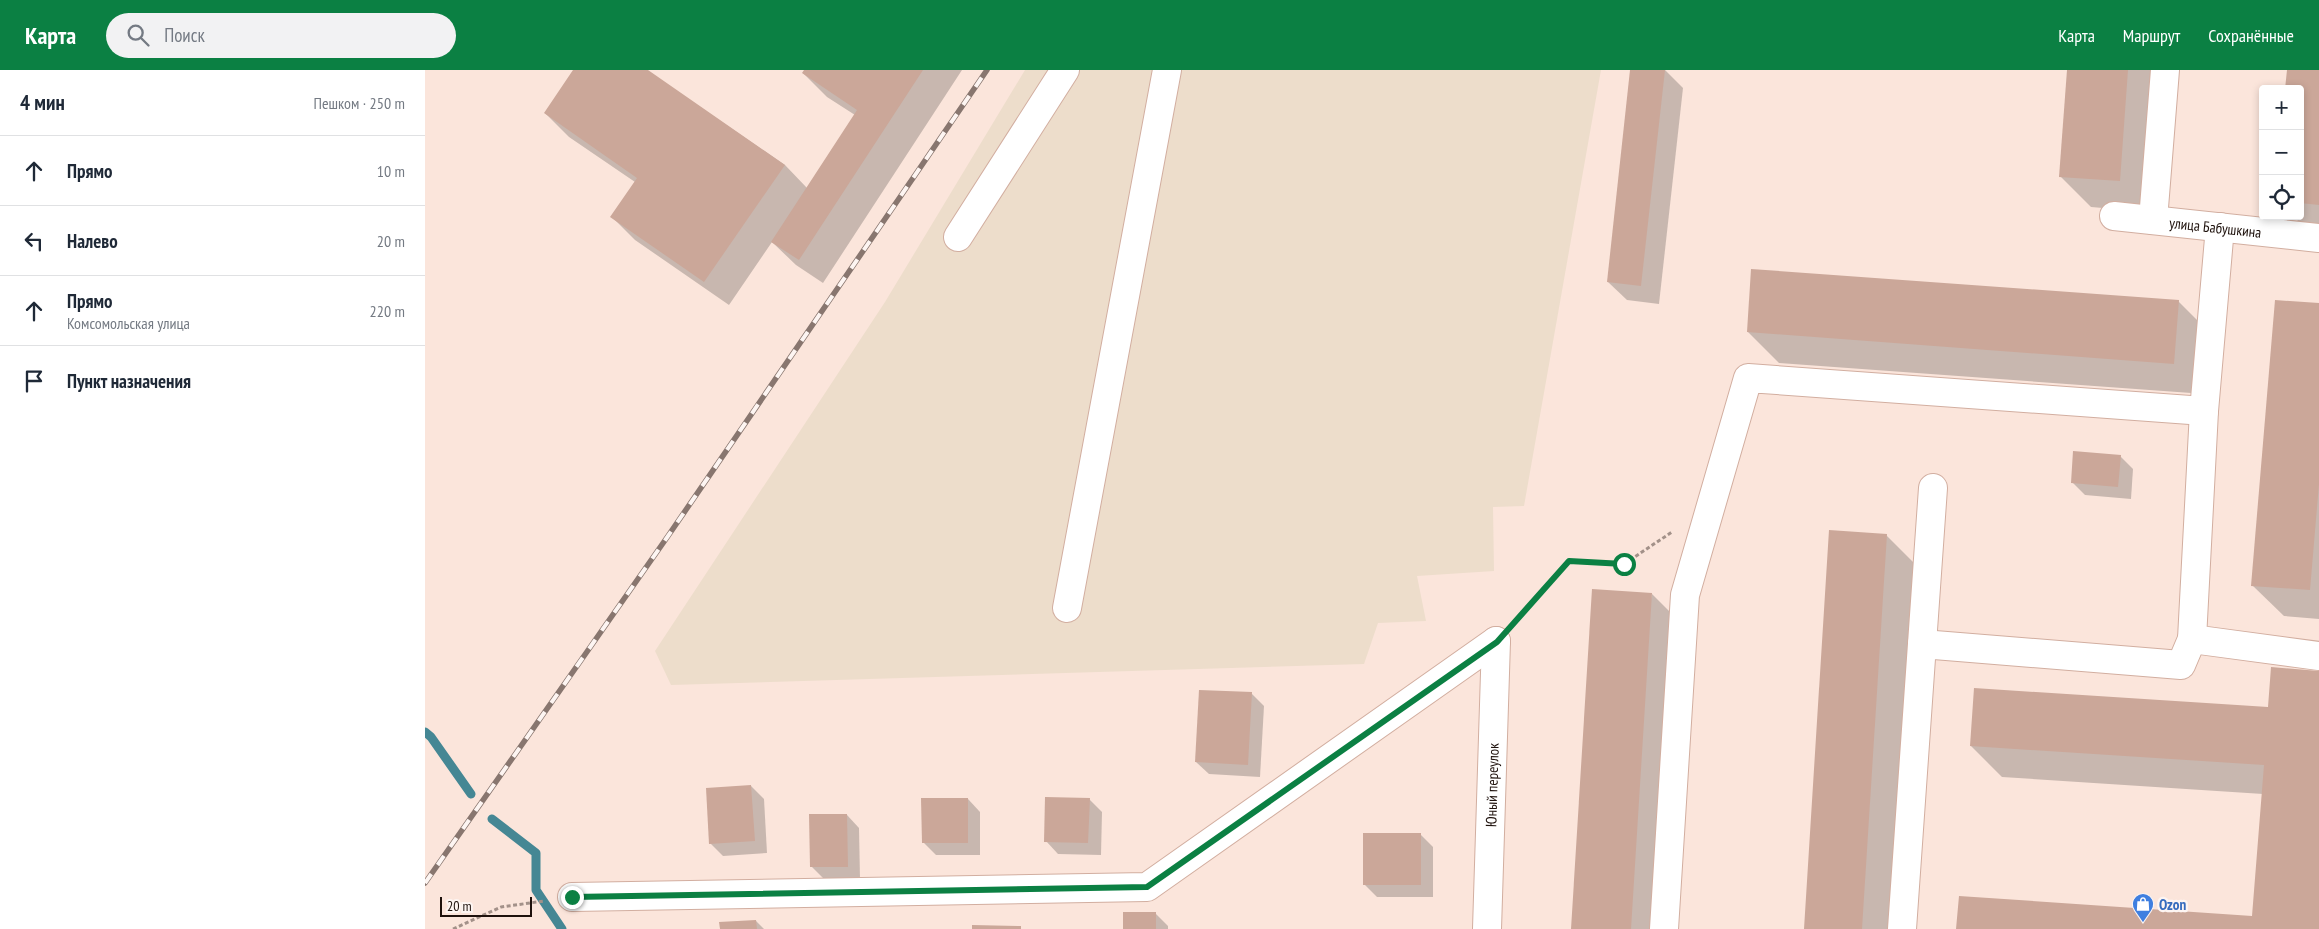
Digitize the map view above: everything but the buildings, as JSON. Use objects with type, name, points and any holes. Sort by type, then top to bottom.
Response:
[{"type":"street","points":[[957,237],[1065,70]]},
{"type":"street","points":[[1067,608],[1167,70]]},
{"type":"street","points":[[2153,220],[2165,70]]},
{"type":"street","name":"улица Бабушкина","points":[[2114,216],[2319,238]]},
{"type":"street","points":[[1921,644],[2181,665],[2192,639],[2203,411],[2220,227]]},
{"type":"street","points":[[1664,929],[1685,595],[1748,378],[2203,411]]},
{"type":"street","points":[[1902,929],[1933,488]]},
{"type":"street","points":[[2192,639],[2319,656]]},
{"type":"street","points":[[572,897],[1147,887],[1497,642]]},
{"type":"street","name":"Юный переулок","points":[[1487,929],[1497,642]]},
{"type":"path","points":[[1497,642],[1569,561],[1624,564],[1711,507]]},
{"type":"path","points":[[453,929],[501,907],[572,897]]},
{"type":"shaded area","points":[[1025,70],[1601,70],[1524,506],[1493,507],[1494,571],[1417,576],[1426,621],[1378,623],[1364,664],[671,685],[655,651],[885,302]]},
{"type":"waterway","points":[[425,732],[431,737],[471,794]]},
{"type":"waterway","points":[[492,819],[536,853],[536,890],[562,929]]},
{"type":"railway","points":[[425,883],[668,536],[987,70]]},
{"type":"place","name":"Ozon","points":[[2143,923]]},
{"type":"route","points":[[572,897],[1147,887],[1497,642],[1569,561],[1624,564]]}]
